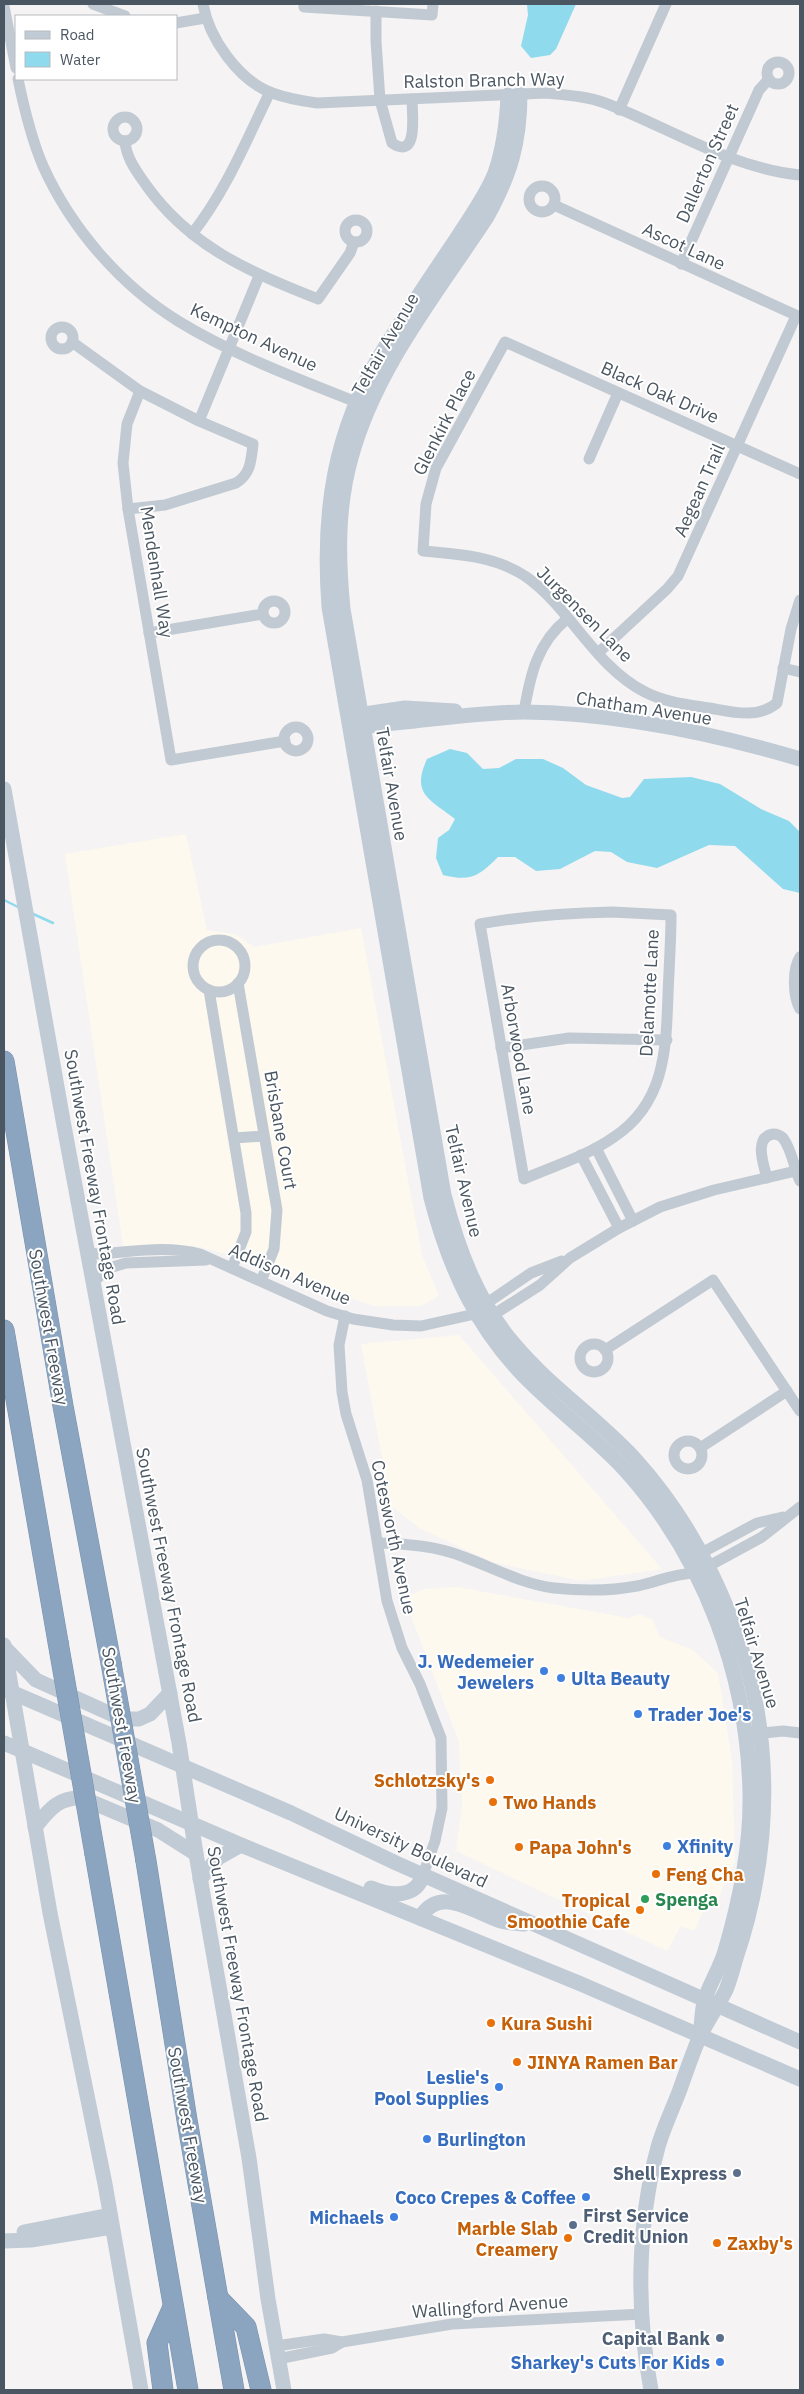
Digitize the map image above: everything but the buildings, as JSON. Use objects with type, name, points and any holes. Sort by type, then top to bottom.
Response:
[{"type":"highway","name":"Southwest Freeway","points":[[4,1061],[63,1406],[146,1861],[234,2390]]},
{"type":"highway","points":[[4,1336],[188,2390]]},
{"type":"highway","points":[[218,2298],[246,2327],[261,2390]]},
{"type":"highway","points":[[163,2390],[158,2343],[173,2307]]},
{"type":"main road","name":"Telfair Avenue","points":[[514,94],[505,134],[489,186],[383,350],[363,405],[338,455],[331,485],[325,546],[329,608],[355,722],[444,1195],[465,1262],[489,1308],[520,1350],[636,1460],[664,1496],[698,1563],[753,1734],[750,1821],[745,1866],[732,1926],[711,2003],[659,2144],[652,2170],[641,2250],[642,2314],[650,2390]]},
{"type":"main road","name":"Chatham Avenue","points":[[355,722],[524,712],[626,721],[736,742],[800,759]]},
{"type":"main road","name":"Telfair Avenue","points":[[355,722],[431,1198],[453,1268],[476,1314],[505,1355],[530,1382],[585,1430],[627,1472],[698,1563]]},
{"type":"main road","name":"Southwest Freeway Frontage Road","points":[[4,789],[87,1252],[183,1766],[200,1879],[249,2158],[284,2390]]},
{"type":"main road","points":[[4,1646],[36,1680],[122,1719],[139,1719],[150,1714],[170,1692]]},
{"type":"main road","points":[[4,1646],[8,1691],[22,1751],[64,1987],[111,2221],[141,2390]]},
{"type":"main road","name":"University Boulevard","points":[[8,1691],[291,1813],[800,2042]]},
{"type":"main road","points":[[4,1743],[191,1824],[420,1918],[800,2080]]},
{"type":"main road","points":[[35,1827],[55,1803],[73,1798],[82,1798],[158,1830],[196,1854]]},
{"type":"main road","points":[[200,1879],[218,1858],[241,1845]]},
{"type":"main road","points":[[310,1874],[331,1873],[383,1893],[394,1894],[414,1889],[420,1883],[423,1874]]},
{"type":"main road","points":[[420,1918],[434,1904],[449,1901],[503,1922],[538,1925]]},
{"type":"main road","points":[[4,2241],[30,2240],[111,2221]]},
{"type":"street","points":[[93,4],[122,15]]},
{"type":"street","name":"Ralston Branch Way","points":[[203,4],[205,18],[233,63],[247,77],[270,92],[317,103],[545,93],[575,95],[604,103],[730,158],[764,169],[800,175]]},
{"type":"street","points":[[619,110],[666,4]]},
{"type":"street","points":[[304,5],[376,11],[432,9]]},
{"type":"street","points":[[4,6],[15,63]]},
{"type":"street","points":[[376,11],[380,100],[392,143],[403,148],[412,139],[412,99]]},
{"type":"street","points":[[178,23],[205,18]]},
{"type":"street","name":"Dallerton Street","points":[[681,264],[759,90],[769,78]]},
{"type":"street","name":"Kempton Avenue","points":[[18,80],[31,133],[43,166],[63,203],[84,235],[105,260],[148,300],[177,320],[229,348],[363,405]]},
{"type":"street","points":[[192,234],[210,211],[223,189],[270,92]]},
{"type":"street","points":[[125,141],[125,150],[135,169],[149,189],[177,220],[224,258],[259,276],[318,299],[350,253],[354,242]]},
{"type":"street","name":"Ascot Lane","points":[[554,204],[681,264],[798,316]]},
{"type":"street","points":[[199,421],[259,276]]},
{"type":"street","name":"Aegean Trail","points":[[598,653],[668,589],[678,576],[798,316]]},
{"type":"street","points":[[72,342],[140,391],[199,421],[253,444],[248,472],[243,479],[236,483],[174,502],[128,509]]},
{"type":"street","name":"Black Oak Drive","points":[[505,342],[800,474]]},
{"type":"street","name":"Glenkirk Place","points":[[423,551],[426,504],[436,468],[505,342]]},
{"type":"street","name":"Mendenhall Way","points":[[140,391],[132,407],[123,442],[128,509],[171,760],[285,742]]},
{"type":"street","points":[[589,459],[618,393]]},
{"type":"street","name":"Jurgensen Lane","points":[[423,551],[473,556],[510,568],[526,577],[542,591],[598,653],[629,683],[664,699],[750,714],[763,712],[777,703],[783,668]]},
{"type":"street","points":[[800,600],[790,629],[783,668],[800,672]]},
{"type":"street","points":[[149,634],[263,614]]},
{"type":"street","points":[[524,712],[537,658],[549,638],[567,619]]},
{"type":"street","name":"Delamotte Lane","points":[[480,924],[519,917],[565,913],[671,915],[667,1040],[660,1075],[653,1092],[630,1124],[596,1148],[524,1179]]},
{"type":"street","name":"Arborwood Lane","points":[[480,924],[524,1179]]},
{"type":"street","name":"Brisbane Court","points":[[232,1268],[246,1232],[246,1213],[209,990],[196,979],[193,962],[200,948],[215,940],[231,942],[243,955],[244,972],[238,984],[276,1210],[274,1249],[261,1281]]},
{"type":"street","points":[[800,957],[796,966],[795,998],[800,1009]]},
{"type":"street","points":[[209,990],[226,991],[238,984]]},
{"type":"street","points":[[501,1048],[569,1038],[667,1040]]},
{"type":"street","points":[[489,1308],[540,1285],[570,1258],[619,1228],[686,1197],[767,1178],[799,1174],[786,1144],[781,1136],[774,1134],[767,1136],[762,1141],[761,1149],[767,1178]]},
{"type":"street","points":[[234,1138],[264,1136]]},
{"type":"street","points":[[596,1148],[633,1221]]},
{"type":"street","points":[[581,1155],[619,1228]]},
{"type":"street","name":"Addison Avenue","points":[[87,1252],[105,1254],[166,1248],[191,1252],[232,1268],[327,1311],[393,1325],[421,1326],[476,1314],[489,1308]]},
{"type":"street","name":"Addison Avenue","points":[[93,1282],[109,1268],[126,1263],[210,1260]]},
{"type":"street","points":[[605,1350],[713,1280],[800,1411]]},
{"type":"street","name":"Cotesworth Avenue","points":[[344,1316],[339,1345],[342,1392],[366,1480],[379,1543],[387,1601],[402,1648],[420,1684],[441,1738],[442,1808],[436,1840],[423,1874]]},
{"type":"street","points":[[700,1448],[787,1391]]},
{"type":"street","points":[[379,1543],[414,1544],[445,1551],[523,1580],[552,1588],[614,1589],[637,1586],[684,1573],[698,1563],[762,1537],[800,1507]]},
{"type":"street","points":[[753,1734],[800,1732]]},
{"type":"street","name":"Wallingford Avenue","points":[[277,2352],[332,2348],[342,2342],[452,2324],[642,2314]]},
{"type":"shaded area","points":[[186,834],[207,930],[235,934],[254,947],[361,928],[422,1255],[439,1296],[421,1306],[374,1306],[314,1286],[251,1261],[200,1247],[123,1246],[65,854]]},
{"type":"shaded area","points":[[459,1335],[662,1569],[581,1581],[492,1562],[421,1529],[391,1506],[361,1344]]},
{"type":"shaded area","points":[[457,1587],[629,1618],[640,1614],[653,1620],[660,1637],[693,1650],[718,1673],[732,1760],[735,1861],[715,1905],[706,1905],[694,1931],[681,1926],[667,1951],[456,1851],[462,1806],[459,1742],[404,1598],[425,1589]]},
{"type":"water","points":[[527,4],[576,4],[556,49],[550,55],[531,58],[521,46],[528,15]]},
{"type":"water","points":[[450,749],[467,753],[483,769],[499,768],[516,759],[543,759],[563,768],[586,785],[622,798],[630,797],[644,779],[691,777],[720,784],[761,809],[789,821],[800,832],[800,893],[783,889],[735,846],[709,845],[657,868],[627,862],[611,852],[595,851],[560,869],[536,871],[515,857],[498,857],[474,876],[461,878],[443,875],[436,858],[438,838],[449,830],[455,819],[425,795],[421,780],[427,759]]},
{"type":"waterway","points":[[4,900],[20,908]]},
{"type":"waterway","points":[[31,913],[53,923]]},
{"type":"place","name":"J. Wedemeier Jewelers","points":[[544,1671]]},
{"type":"place","name":"Ulta Beauty","points":[[561,1678]]},
{"type":"place","name":"Trader Joe's","points":[[638,1714]]},
{"type":"place","name":"Schlotzsky's","points":[[490,1780]]},
{"type":"place","name":"Two Hands","points":[[493,1802]]},
{"type":"place","name":"Xfinity","points":[[667,1846]]},
{"type":"place","name":"Papa John's","points":[[519,1847]]},
{"type":"place","name":"Feng Cha","points":[[656,1874]]},
{"type":"place","name":"Spenga","points":[[645,1899]]},
{"type":"place","name":"Tropical Smoothie Cafe","points":[[640,1910]]},
{"type":"place","name":"Kura Sushi","points":[[491,2023]]},
{"type":"place","name":"JINYA Ramen Bar","points":[[517,2062]]},
{"type":"place","name":"Leslie's Pool Supplies","points":[[499,2087]]},
{"type":"place","name":"Burlington","points":[[427,2139]]},
{"type":"place","name":"Shell Express","points":[[737,2173]]},
{"type":"place","name":"Coco Crepes & Coffee","points":[[586,2197]]},
{"type":"place","name":"Michaels","points":[[394,2217]]},
{"type":"place","name":"First Service Credit Union","points":[[573,2225]]},
{"type":"place","name":"Marble Slab Creamery","points":[[568,2238]]},
{"type":"place","name":"Zaxby's","points":[[717,2243]]},
{"type":"place","name":"Capital Bank","points":[[720,2338]]},
{"type":"place","name":"Sharkey's Cuts For Kids","points":[[720,2362]]}]
